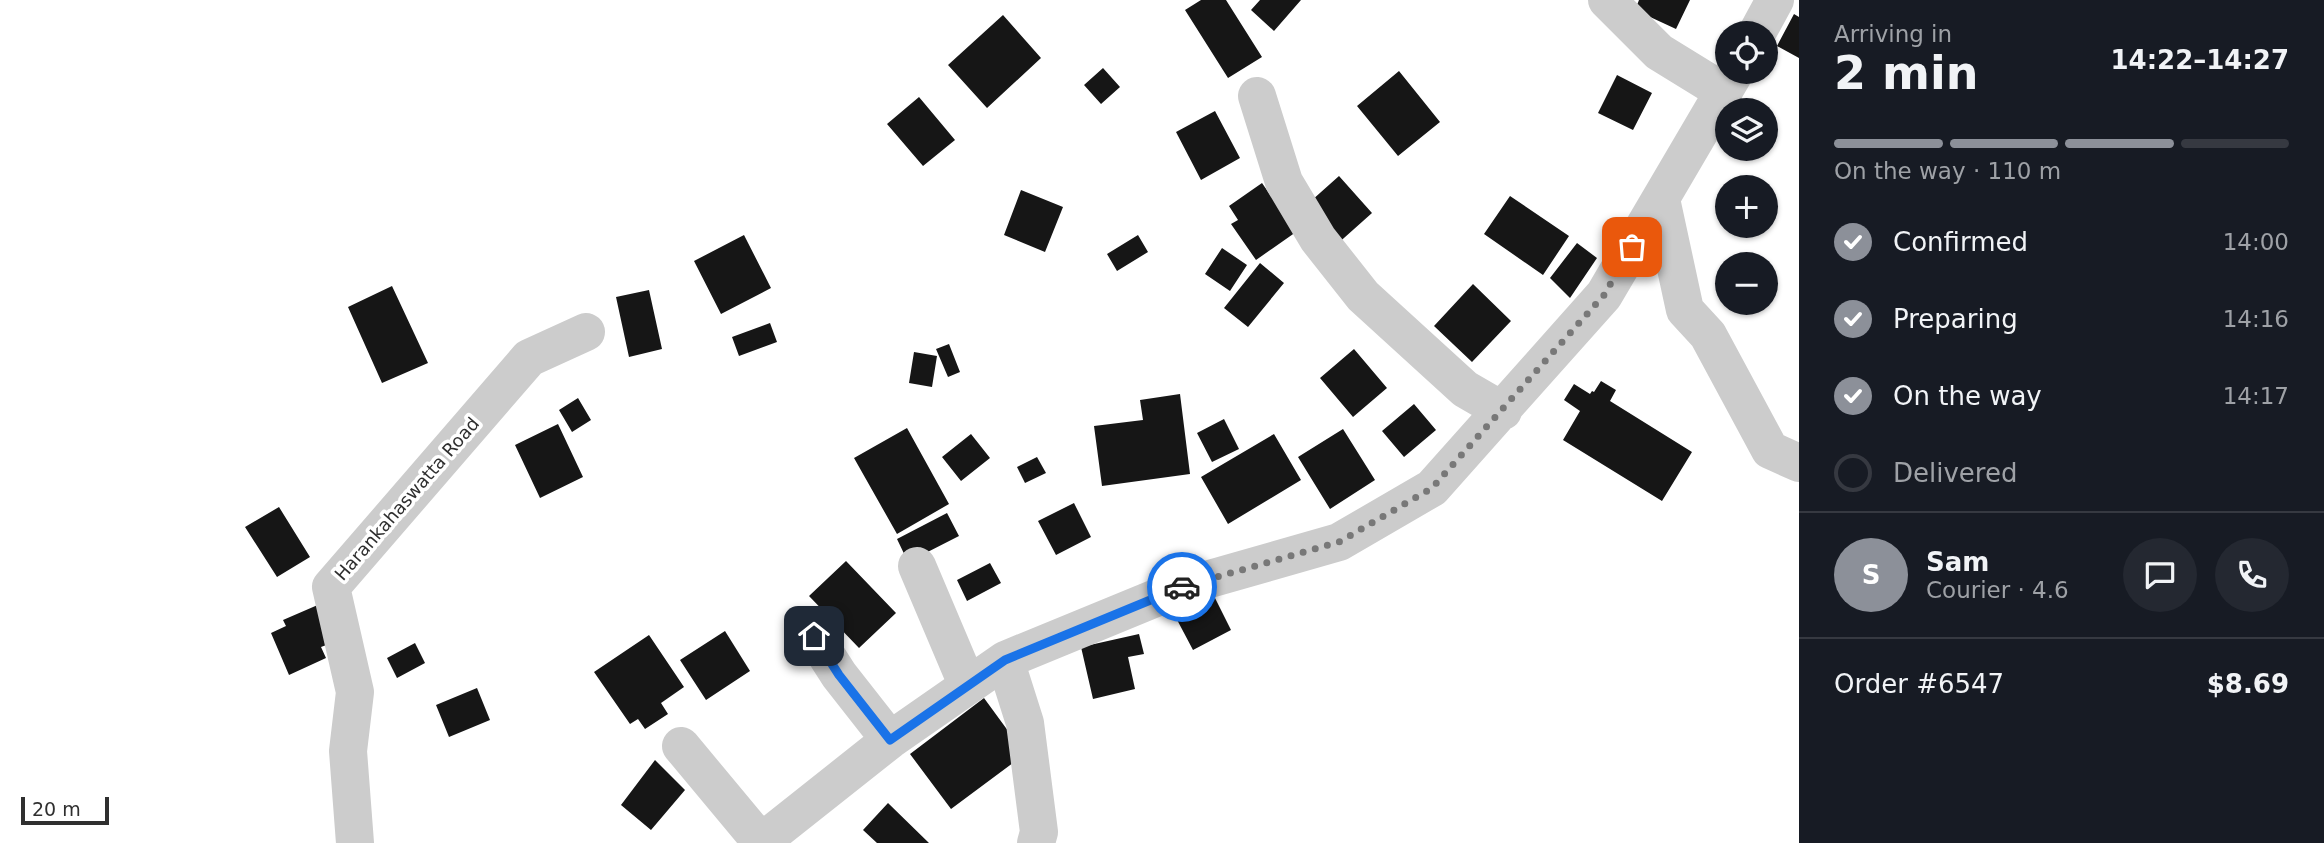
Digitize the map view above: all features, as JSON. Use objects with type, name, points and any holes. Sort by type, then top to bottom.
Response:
[{"type":"street","points":[[1607,0],[1659,52],[1715,76]]},
{"type":"street","points":[[1763,21],[1775,0]]},
{"type":"street","points":[[681,746],[761,842],[890,740],[1005,660],[1185,586],[1339,542],[1432,488],[1604,295],[1728,84]]},
{"type":"street","points":[[1256,96],[1284,182],[1318,239],[1363,296],[1465,389],[1503,411]]},
{"type":"street","points":[[1661,199],[1685,310],[1708,335],[1770,450],[1799,463]]},
{"type":"street","name":"Harankahaswatta Road","points":[[355,843],[348,751],[355,692],[331,587],[529,358],[586,332]]},
{"type":"street","points":[[917,566],[967,684]]},
{"type":"street","points":[[814,636],[839,675],[890,740]]},
{"type":"street","points":[[1005,660],[1025,723],[1039,832],[1036,843]]},
{"type":"building","points":[[1201,0],[1226,0],[1262,57],[1228,78],[1185,10]]},
{"type":"building","points":[[1260,0],[1301,0],[1274,31],[1251,10]]},
{"type":"building","points":[[1639,0],[1690,0],[1676,29],[1635,10]]},
{"type":"building","points":[[1794,14],[1799,17],[1799,58],[1778,44]]},
{"type":"building","points":[[1003,15],[1041,58],[987,108],[948,65]]},
{"type":"building","points":[[1103,68],[1120,87],[1101,104],[1084,85]]},
{"type":"building","points":[[1399,71],[1440,122],[1398,156],[1357,106]]},
{"type":"building","points":[[1617,75],[1652,93],[1633,130],[1598,113]]},
{"type":"building","points":[[919,97],[955,140],[923,166],[887,124]]},
{"type":"building","points":[[1215,111],[1240,158],[1201,180],[1176,132]]},
{"type":"building","points":[[1339,176],[1372,213],[1335,246],[1302,209]]},
{"type":"building","points":[[1262,183],[1296,232],[1256,260],[1231,224],[1238,220],[1229,206]]},
{"type":"building","points":[[1021,190],[1063,207],[1045,252],[1004,235]]},
{"type":"building","points":[[1510,196],[1569,236],[1543,275],[1484,234]]},
{"type":"building","points":[[744,235],[771,288],[721,314],[694,261]]},
{"type":"building","points":[[1138,235],[1148,252],[1117,271],[1107,254]]},
{"type":"building","points":[[1577,243],[1597,258],[1570,298],[1550,278]]},
{"type":"building","points":[[1222,248],[1247,265],[1230,291],[1205,274]]},
{"type":"building","points":[[1260,263],[1284,283],[1248,327],[1224,308]]},
{"type":"building","points":[[1473,284],[1511,321],[1472,362],[1434,326]]},
{"type":"building","points":[[392,286],[428,363],[382,383],[348,307]]},
{"type":"building","points":[[649,290],[662,349],[629,357],[616,297]]},
{"type":"building","points":[[770,323],[777,342],[739,356],[732,337]]},
{"type":"building","points":[[949,344],[960,372],[948,377],[936,349]]},
{"type":"building","points":[[1354,349],[1387,388],[1353,417],[1320,378]]},
{"type":"building","points":[[914,352],[937,356],[932,387],[909,383]]},
{"type":"building","points":[[1601,381],[1616,390],[1610,401],[1692,452],[1662,501],[1563,440],[1580,411],[1564,400],[1574,384],[1590,394]]},
{"type":"building","points":[[1180,394],[1190,474],[1102,486],[1094,426],[1143,420],[1140,400]]},
{"type":"building","points":[[578,398],[591,420],[572,432],[559,410]]},
{"type":"building","points":[[1414,404],[1436,430],[1404,457],[1382,431]]},
{"type":"building","points":[[1224,419],[1239,449],[1212,462],[1197,433]]},
{"type":"building","points":[[558,424],[583,477],[540,498],[515,445]]},
{"type":"building","points":[[907,428],[949,504],[897,534],[854,458]]},
{"type":"building","points":[[1343,429],[1375,480],[1330,509],[1298,457]]},
{"type":"building","points":[[971,434],[990,458],[961,481],[942,457]]},
{"type":"building","points":[[1274,434],[1301,480],[1228,524],[1201,477]]},
{"type":"building","points":[[1037,457],[1046,473],[1025,483],[1017,467]]},
{"type":"building","points":[[1074,503],[1091,537],[1056,555],[1038,521]]},
{"type":"building","points":[[279,507],[310,557],[277,577],[245,527]]},
{"type":"building","points":[[947,513],[959,536],[908,562],[897,539]]},
{"type":"building","points":[[846,561],[896,613],[859,648],[809,596]]},
{"type":"building","points":[[990,563],[1001,583],[967,601],[957,580]]},
{"type":"building","points":[[1213,594],[1231,630],[1193,650],[1174,614]]},
{"type":"building","points":[[320,604],[337,641],[321,647],[326,658],[289,675],[271,633],[286,626],[283,620]]},
{"type":"building","points":[[725,631],[750,671],[706,700],[680,660]]},
{"type":"building","points":[[1139,634],[1144,654],[1128,657],[1135,689],[1093,699],[1081,647]]},
{"type":"building","points":[[649,635],[684,687],[661,703],[668,714],[645,729],[638,719],[630,724],[594,672]]},
{"type":"building","points":[[415,643],[425,663],[397,678],[387,658]]},
{"type":"building","points":[[477,688],[490,720],[449,737],[436,705]]},
{"type":"building","points":[[984,698],[1025,754],[951,809],[910,754]]},
{"type":"building","points":[[655,760],[685,790],[651,830],[621,805]]},
{"type":"building","points":[[888,803],[929,843],[877,843],[863,830]]},
{"type":"way so far","points":[[1182,587],[1339,542],[1432,488],[1604,295],[1632,247]]},
{"type":"route","points":[[814,636],[839,675],[890,740],[1005,660],[1182,587]]}]
